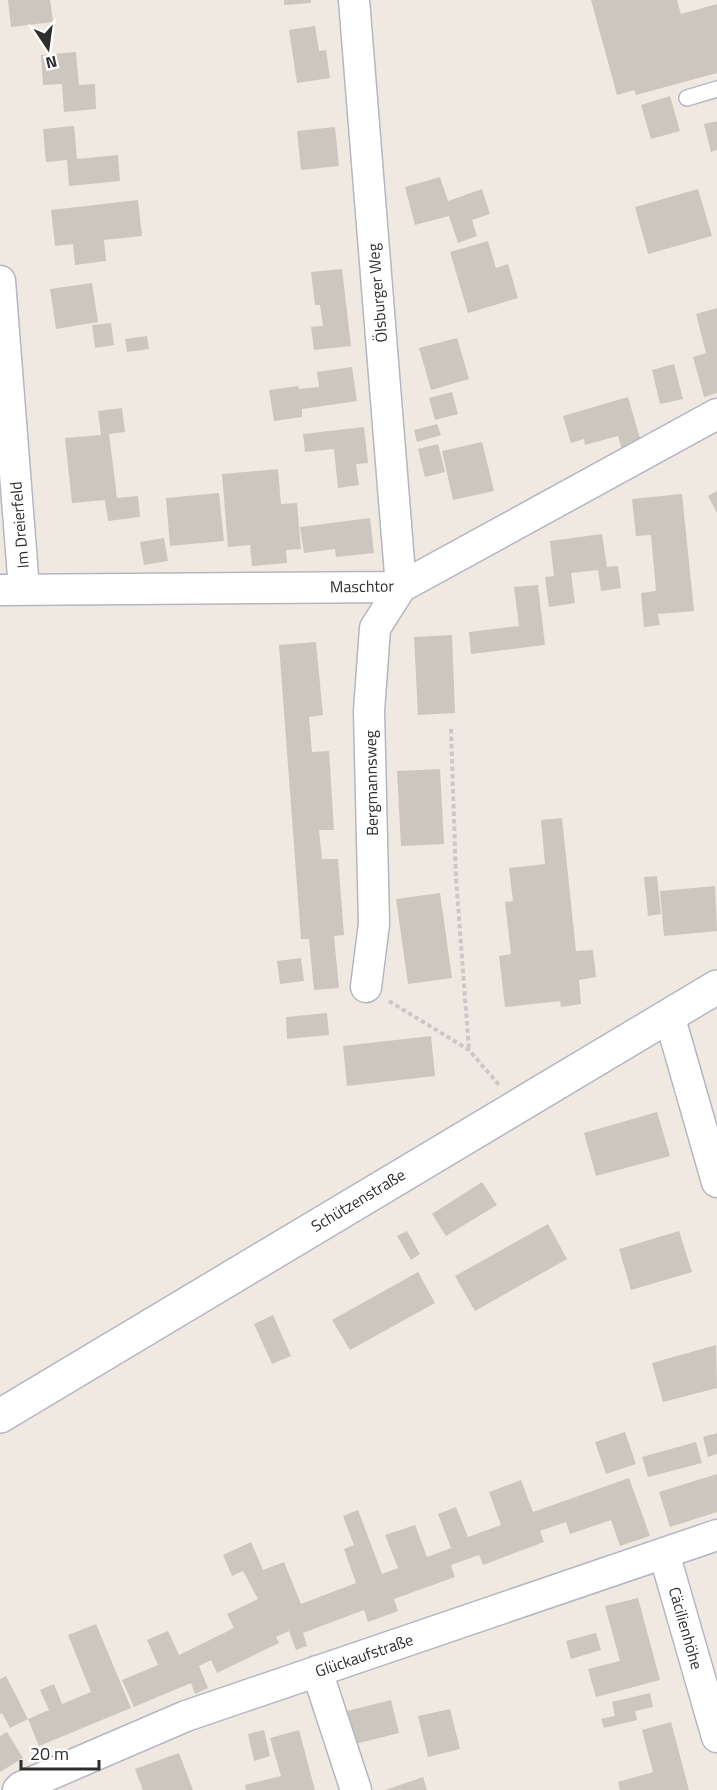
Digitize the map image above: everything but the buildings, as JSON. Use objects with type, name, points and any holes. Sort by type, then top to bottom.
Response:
[{"type":"street","name":"Ölsburger Weg","points":[[354,0],[401,587]]},
{"type":"street","name":"Im Dreierfeld","points":[[0,281],[12,589]]},
{"type":"street","name":"Maschtor","points":[[12,589],[401,587],[717,414]]},
{"type":"street","name":"Bergmannsweg","points":[[366,987],[374,924],[369,711],[375,628],[401,587]]},
{"type":"street","name":"Schützenstraße","points":[[0,1416],[717,987]]},
{"type":"street","points":[[669,1016],[717,1182]]},
{"type":"street","name":"Glückaufstraße","points":[[18,1790],[21,1786],[186,1716],[717,1535]]},
{"type":"street","name":"Cäcilienhöhe","points":[[664,1553],[717,1737]]},
{"type":"street","points":[[317,1671],[356,1790]]},
{"type":"lane","points":[[687,98],[717,89]]},
{"type":"path","points":[[451,729],[456,879],[469,1050]]},
{"type":"path","points":[[366,987],[469,1050],[517,1106]]}]
